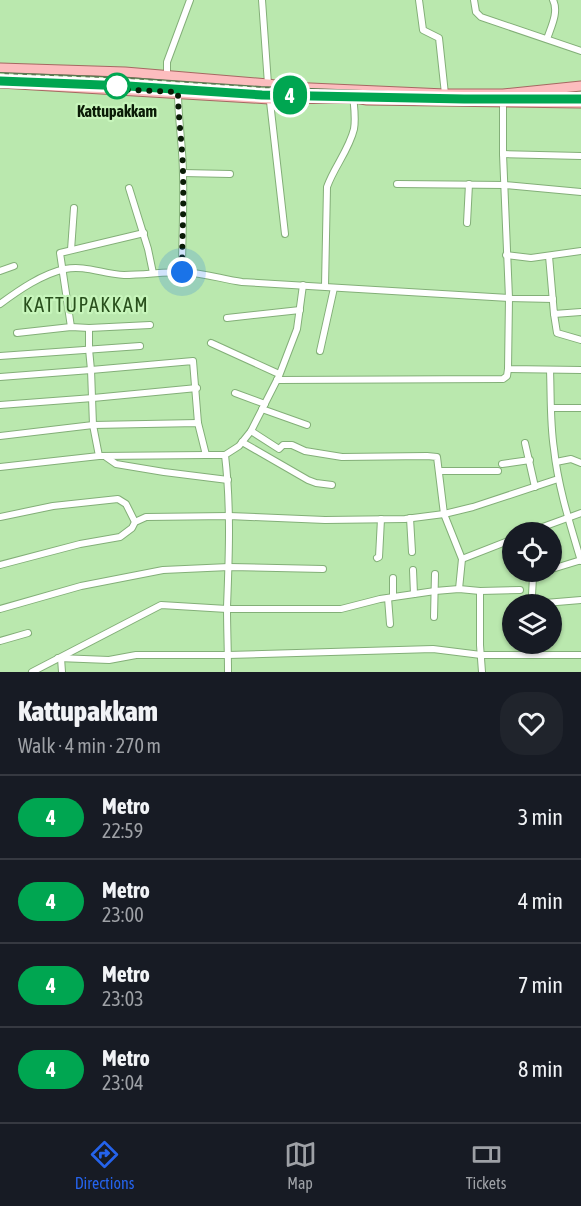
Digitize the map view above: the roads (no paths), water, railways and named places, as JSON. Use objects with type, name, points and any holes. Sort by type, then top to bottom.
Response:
[{"type":"main road","points":[[0,68],[166,75],[353,94],[367,99],[503,97],[581,86]]},
{"type":"main road","points":[[0,83],[269,99],[353,94],[445,94],[581,103]]},
{"type":"street","points":[[166,75],[167,62],[190,0]]},
{"type":"street","points":[[261,0],[269,99],[285,234]]},
{"type":"street","points":[[419,0],[423,30],[439,38],[445,94]]},
{"type":"street","points":[[474,0],[476,12],[481,17],[581,51]]},
{"type":"street","points":[[547,39],[556,12],[554,0]]},
{"type":"street","points":[[178,92],[183,173],[182,272]]},
{"type":"street","points":[[325,286],[327,187],[354,130],[353,94]]},
{"type":"street","points":[[211,343],[278,377],[503,380],[508,369],[509,298],[503,97]]},
{"type":"street","points":[[503,153],[581,156]]},
{"type":"street","points":[[183,173],[230,174]]},
{"type":"street","points":[[397,184],[505,185],[581,192]]},
{"type":"street","points":[[467,224],[469,184]]},
{"type":"street","points":[[129,188],[144,233],[153,273]]},
{"type":"street","points":[[71,250],[74,208]]},
{"type":"street","points":[[71,327],[60,253],[144,233]]},
{"type":"street","points":[[506,255],[531,258],[581,251]]},
{"type":"street","points":[[549,256],[558,333],[581,340]]},
{"type":"street","points":[[0,271],[14,266]]},
{"type":"street","points":[[0,304],[51,273],[72,268],[89,268],[126,275],[182,272],[242,282],[554,299]]},
{"type":"street","points":[[0,466],[102,456],[225,455],[239,446],[251,431],[278,377],[297,329],[303,285]]},
{"type":"street","points":[[320,351],[334,288]]},
{"type":"street","points":[[227,318],[300,310]]},
{"type":"street","points":[[554,314],[581,312]]},
{"type":"street","points":[[17,333],[71,327],[150,325]]},
{"type":"street","points":[[89,328],[93,425],[102,456],[116,464],[228,480]]},
{"type":"street","points":[[0,356],[140,346]]},
{"type":"street","points":[[0,377],[194,361],[198,423],[206,455]]},
{"type":"street","points":[[508,369],[581,370]]},
{"type":"street","points":[[550,370],[558,479],[581,560],[562,566]]},
{"type":"street","points":[[0,405],[196,388]]},
{"type":"street","points":[[235,393],[307,424]]},
{"type":"street","points":[[551,408],[581,408]]},
{"type":"street","points":[[0,436],[93,425],[198,423]]},
{"type":"street","points":[[251,431],[279,449],[283,445],[292,446],[305,451],[342,457],[437,457],[444,514],[462,559],[459,590]]},
{"type":"street","points":[[242,442],[308,480],[332,485]]},
{"type":"street","points":[[525,443],[535,487]]},
{"type":"street","points":[[225,455],[229,516],[228,672]]},
{"type":"street","points":[[502,464],[530,459]]},
{"type":"street","points":[[556,462],[571,459],[581,463]]},
{"type":"street","points":[[439,471],[498,471]]},
{"type":"street","points":[[0,565],[80,544],[120,537],[132,528],[135,522],[146,517],[229,516],[325,520],[410,518],[444,514],[487,503],[558,479]]},
{"type":"street","points":[[0,517],[52,506],[118,499],[126,504],[135,522]]},
{"type":"street","points":[[555,522],[581,513]]},
{"type":"street","points":[[410,518],[412,552]]},
{"type":"street","points":[[377,558],[379,557],[381,519]]},
{"type":"street","points":[[462,559],[502,543]]},
{"type":"street","points":[[0,609],[81,586],[163,570],[229,567],[323,569]]},
{"type":"street","points":[[413,570],[414,594]]},
{"type":"street","points":[[434,617],[435,574]]},
{"type":"street","points":[[390,624],[393,578]]},
{"type":"street","points":[[533,582],[533,604],[581,600]]},
{"type":"street","points":[[32,672],[161,605],[227,609],[341,609],[435,591],[520,590]]},
{"type":"street","points":[[480,591],[482,672]]},
{"type":"street","points":[[0,641],[28,633]]},
{"type":"street","points":[[60,658],[109,660],[136,655],[228,655],[433,649],[481,655],[581,655]]},
{"type":"street","points":[[60,658],[62,672]]},
{"type":"railway","points":[[0,74],[464,96],[581,94]]},
{"type":"metro line","name":"4","points":[[0,81],[128,86],[262,95],[581,99]]},
{"type":"place","name":"Kattupakkam","points":[[117,86]]},
{"type":"district","name":"KATTUPAKKAM","points":[[86,304]]}]
